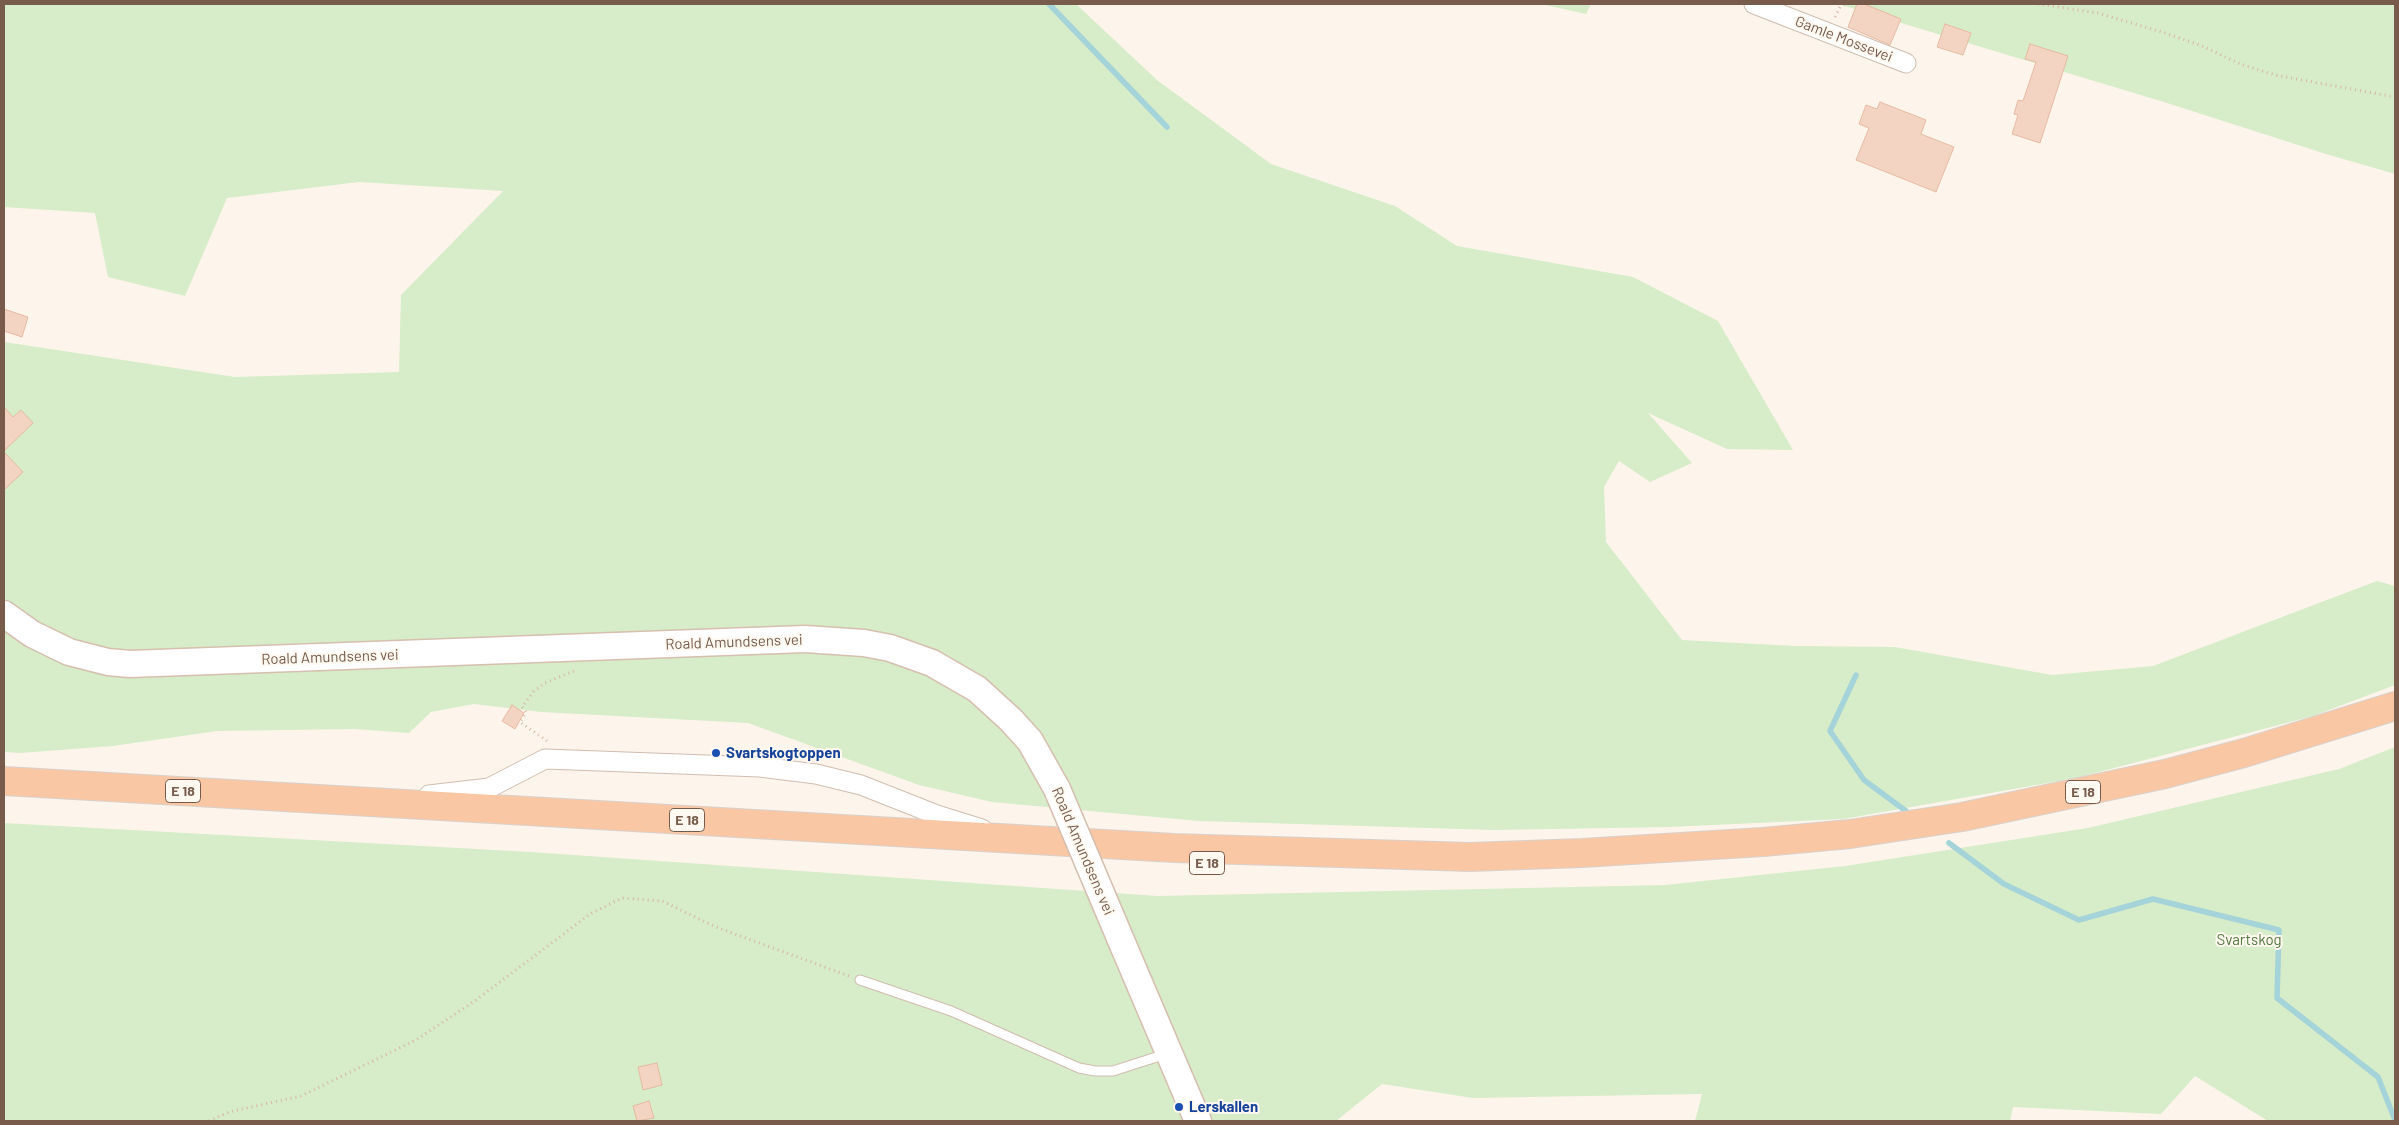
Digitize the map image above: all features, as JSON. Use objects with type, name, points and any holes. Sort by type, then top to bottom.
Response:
[{"type":"highway","name":"E 18","points":[[4,781],[1011,839],[1281,852],[1470,857],[1652,850],[1772,841],[1850,834],[1962,817],[2070,795],[2244,754],[2395,706]]},
{"type":"highway","name":"E 18","points":[[4,798],[1169,862],[1387,870],[1604,868],[1768,858],[1966,831],[2075,810],[2250,769],[2395,722]]},
{"type":"main road","name":"Roald Amundsens vei","points":[[4,614],[32,634],[69,652],[108,662],[130,664],[805,639],[864,643],[890,648],[932,662],[976,689],[994,703],[1030,742],[1057,789],[1198,1121]]},
{"type":"street","name":"Gamle Mossevei","points":[[1754,4],[1906,63]]},
{"type":"street","points":[[362,801],[468,792],[489,788],[545,759],[563,758],[760,767],[816,774],[861,785],[937,815],[1011,839]]},
{"type":"lane","points":[[860,980],[951,1011],[1079,1068],[1095,1071],[1113,1071],[1169,1053]]},
{"type":"path","points":[[2038,4],[2098,13],[2200,45],[2240,64],[2275,75],[2395,97]]},
{"type":"path","points":[[563,758],[546,740],[520,722],[526,712],[522,707],[534,691],[545,683],[587,666],[588,648]]},
{"type":"path","points":[[209,1121],[229,1112],[302,1096],[416,1040],[476,1000],[590,914],[622,898],[662,901],[716,926],[860,980]]},
{"type":"green space","points":[[4,4],[1076,4],[1157,80],[1271,164],[1395,206],[1457,246],[1633,277],[1718,321],[1793,450],[1727,449],[1648,413],[1692,463],[1650,482],[1619,461],[1604,487],[1606,542],[1682,640],[1795,646],[1895,647],[2052,675],[2153,666],[2377,581],[2395,586],[2395,685],[2313,716],[2076,778],[1843,819],[1669,827],[1494,830],[1199,821],[992,802],[919,785],[748,723],[541,712],[474,704],[431,712],[409,733],[354,729],[217,731],[113,746],[20,753],[4,752],[4,342],[235,377],[399,372],[401,295],[503,191],[359,182],[227,198],[185,296],[108,277],[95,213],[4,207]]},
{"type":"green space","points":[[1541,4],[1591,4],[1586,14]]},
{"type":"green space","points":[[1838,4],[2395,4],[2395,174],[2164,102]]},
{"type":"green space","name":"Svartskog","points":[[2395,747],[2395,1121],[2268,1121],[2195,1076],[2161,1114],[2013,1107],[2010,1121],[1695,1121],[1702,1094],[1473,1098],[1382,1084],[1336,1121],[4,1121],[4,823],[531,852],[1157,896],[1665,885],[1845,866],[2088,828],[2339,769]]},
{"type":"building","points":[[1857,4],[1864,4],[1901,19],[1890,45],[1848,27]]},
{"type":"building","points":[[1945,24],[1971,33],[1963,55],[1937,47]]},
{"type":"building","points":[[2030,44],[2068,56],[2040,143],[2012,134],[2018,115],[2014,114],[2018,100],[2023,101],[2036,62],[2025,59]]},
{"type":"building","points":[[1880,102],[1926,120],[1921,134],[1954,147],[1936,192],[1856,160],[1869,128],[1859,124],[1866,105],[1877,109]]},
{"type":"building","points":[[4,309],[28,317],[22,337],[4,331]]},
{"type":"building","points":[[4,407],[13,417],[21,410],[33,423],[4,451]]},
{"type":"building","points":[[4,452],[23,472],[4,490]]},
{"type":"building","points":[[512,705],[524,713],[515,729],[502,721]]},
{"type":"building","points":[[657,1063],[662,1085],[643,1090],[638,1067]]},
{"type":"building","points":[[649,1101],[654,1118],[637,1121],[633,1106]]},
{"type":"waterway","points":[[1049,4],[1167,127]]},
{"type":"waterway","points":[[1856,675],[1830,731],[1864,780],[1910,814]]},
{"type":"waterway","points":[[1949,843],[2004,884],[2079,920],[2153,899],[2279,930],[2277,998],[2378,1077],[2395,1120]]},
{"type":"place","name":"Svartskogtoppen","points":[[716,753]]},
{"type":"place","name":"Lerskallen","points":[[1179,1107]]}]
